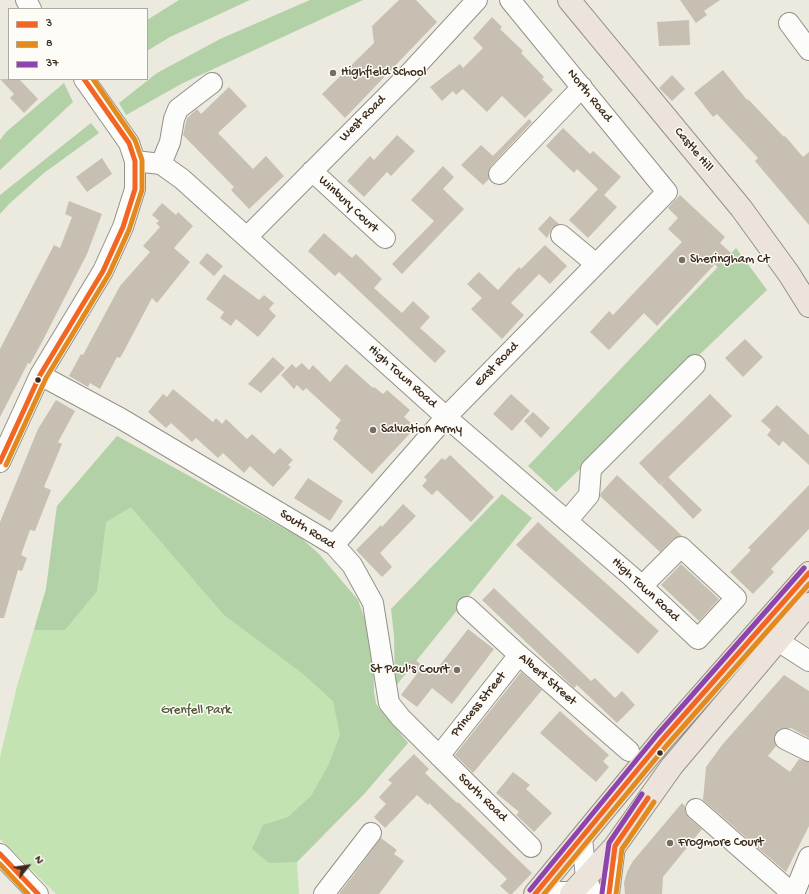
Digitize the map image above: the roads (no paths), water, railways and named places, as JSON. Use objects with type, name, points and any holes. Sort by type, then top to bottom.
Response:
[{"type":"main road","name":"Castle Hill","points":[[569,0],[741,208],[790,274],[809,306]]},
{"type":"main road","points":[[535,894],[662,740],[809,572]]},
{"type":"main road","points":[[582,890],[672,766],[809,604]]},
{"type":"street","name":"West Road","points":[[247,236],[407,76],[477,0]]},
{"type":"street","name":"North Road","points":[[510,0],[667,192]]},
{"type":"street","points":[[789,23],[809,50]]},
{"type":"street","points":[[0,462],[40,375],[103,271],[120,233],[135,189],[135,161],[129,144],[113,118],[87,82]]},
{"type":"street","points":[[161,164],[170,142],[174,119],[178,109],[212,83]]},
{"type":"street","points":[[499,174],[582,87]]},
{"type":"street","name":"High Town Road","points":[[135,161],[161,164],[182,179],[446,417],[642,586],[698,639],[736,598],[681,547],[642,586]]},
{"type":"street","name":"Winbury Court","points":[[312,171],[384,238]]},
{"type":"street","name":"East Road","points":[[334,545],[446,417],[667,192]]},
{"type":"street","points":[[561,235],[596,264]]},
{"type":"street","points":[[568,521],[589,495],[591,469],[696,365]]},
{"type":"street","name":"South Road","points":[[40,375],[120,418],[334,545],[352,565],[373,604],[389,703],[401,718],[438,756],[531,847]]},
{"type":"street","name":"Albert Street","points":[[467,607],[519,655],[629,751]]},
{"type":"street","points":[[778,641],[809,661]]},
{"type":"street","name":"Princess Street","points":[[438,756],[519,655]]},
{"type":"street","points":[[785,739],[809,751]]},
{"type":"street","points":[[696,809],[794,894],[809,856]]},
{"type":"street","points":[[324,894],[371,833]]},
{"type":"street","points":[[540,894],[545,892],[582,890],[582,838]]},
{"type":"street","points":[[609,894],[614,846]]},
{"type":"street","points":[[0,854],[28,891]]},
{"type":"place","name":"Highfield School","points":[[333,73]]},
{"type":"place","name":"Sheringham Ct","points":[[682,260]]},
{"type":"place","name":"Salvation Army","points":[[373,430]]},
{"type":"place","name":"St Paul's Court","points":[[457,670]]},
{"type":"place","name":"Frogmore Court","points":[[670,843]]},
{"type":"park label","name":"Grenfell Park","points":[[196,711]]}]
